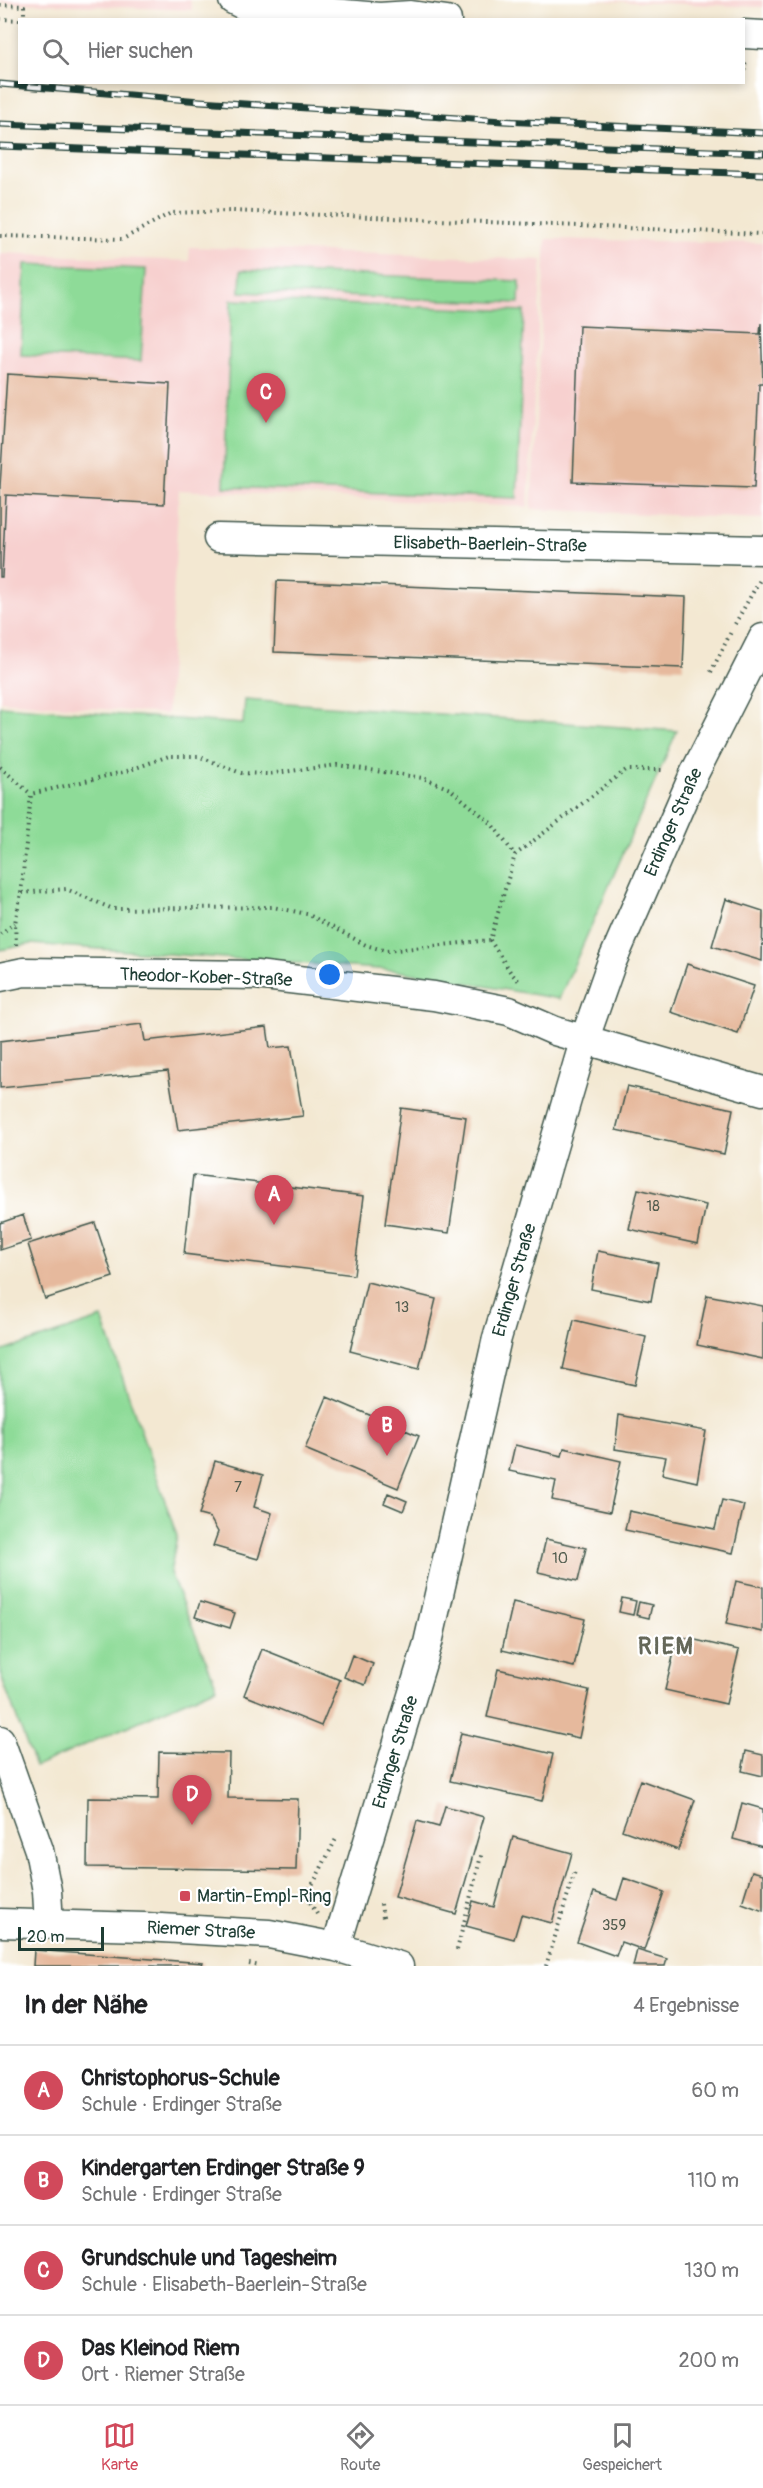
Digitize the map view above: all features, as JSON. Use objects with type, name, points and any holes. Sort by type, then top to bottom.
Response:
[{"type":"street","points":[[232,0],[243,5],[289,4],[379,17],[411,15],[433,18]]},
{"type":"street","points":[[382,0],[411,15]]},
{"type":"street","points":[[745,34],[763,35]]},
{"type":"street","name":"Elisabeth-Baerlein-Straße","points":[[218,538],[763,550]]},
{"type":"street","name":"Erdinger Straße","points":[[336,1947],[428,1643],[497,1338],[585,1038],[611,964],[694,774],[763,639]]},
{"type":"street","name":"Theodor-Kober-Straße","points":[[9,975],[256,975],[434,996],[509,1011],[555,1031],[763,1091]]},
{"type":"street","points":[[0,1740],[39,1850],[47,1891],[49,1924]]},
{"type":"street","name":"Riemer Straße","points":[[0,1923],[269,1934],[336,1947],[399,1966]]},
{"type":"path","points":[[0,5],[24,6],[22,18]]},
{"type":"path","points":[[0,19],[18,20]]},
{"type":"path","points":[[0,236],[123,239],[171,213],[232,211],[763,234]]},
{"type":"path","points":[[31,794],[127,771],[169,756],[198,756],[241,773],[268,774],[337,765],[423,778],[450,789],[491,823],[514,855]]},
{"type":"path","points":[[0,767],[31,794]]},
{"type":"path","points":[[526,988],[511,973],[490,940],[514,855],[626,770],[668,770]]},
{"type":"path","points":[[9,975],[21,893],[31,794]]},
{"type":"path","points":[[21,893],[66,889],[112,909],[273,907],[306,914],[366,945],[386,951],[490,940]]},
{"type":"path","points":[[0,934],[15,923]]},
{"type":"path","points":[[457,1950],[482,1852]]},
{"type":"path","points":[[546,1966],[575,1871]]},
{"type":"path","points":[[383,1918],[381,1906],[384,1895]]},
{"type":"shaded area","points":[[0,0],[190,0],[192,10],[0,2]]},
{"type":"shaded area","points":[[585,0],[763,0],[763,7]]},
{"type":"shaded area","points":[[546,239],[763,243],[763,519],[531,509]]},
{"type":"shaded area","points":[[190,247],[542,260],[528,507],[179,490],[167,714],[0,701],[0,253],[189,261]]},
{"type":"green space","points":[[25,264],[146,269],[141,361],[21,355]]},
{"type":"green space","points":[[241,270],[520,281],[519,303],[240,292]]},
{"type":"green space","points":[[231,300],[524,311],[517,498],[224,487]]},
{"type":"green space","points":[[245,700],[677,731],[559,999],[392,970],[31,944],[0,950],[0,706],[243,724]]},
{"type":"green space","points":[[102,1318],[177,1536],[170,1573],[217,1687],[35,1767],[0,1673],[0,1352]]},
{"type":"building","points":[[761,323],[763,384],[759,384],[754,488],[573,482],[579,326],[760,334]]},
{"type":"building","points":[[7,374],[170,384],[164,504],[6,495],[2,577],[0,577],[0,486]]},
{"type":"building","points":[[277,581],[686,597],[683,668],[274,652]]},
{"type":"building","points":[[726,899],[763,911],[762,961],[712,946]]},
{"type":"building","points":[[687,964],[754,986],[738,1034],[671,1012]]},
{"type":"building","points":[[142,1024],[145,1041],[267,1027],[270,1048],[291,1046],[303,1116],[178,1130],[168,1071],[0,1088],[0,1041]]},
{"type":"building","points":[[627,1086],[733,1109],[724,1154],[616,1130]]},
{"type":"building","points":[[401,1108],[466,1117],[449,1233],[385,1224]]},
{"type":"building","points":[[193,1175],[364,1196],[354,1275],[184,1254]]},
{"type":"building","points":[[638,1189],[706,1205],[698,1244],[629,1229]]},
{"type":"building","points":[[23,1215],[31,1240],[0,1250],[0,1223]]},
{"type":"building","points":[[95,1223],[113,1277],[45,1299],[28,1244]]},
{"type":"building","points":[[598,1251],[658,1263],[651,1301],[591,1289]]},
{"type":"building","points":[[367,1282],[436,1299],[419,1369],[350,1351]]},
{"type":"building","points":[[707,1295],[763,1306],[763,1359],[697,1345]]},
{"type":"building","points":[[574,1320],[646,1337],[635,1385],[563,1369]]},
{"type":"building","points":[[327,1397],[419,1436],[398,1488],[305,1449]]},
{"type":"building","points":[[619,1415],[706,1431],[697,1482],[662,1474],[666,1457],[615,1449]]},
{"type":"building","points":[[515,1445],[562,1456],[564,1448],[621,1461],[610,1512],[552,1500],[556,1481],[509,1471]]},
{"type":"building","points":[[215,1461],[263,1475],[254,1507],[272,1513],[258,1559],[213,1546],[218,1532],[210,1518],[199,1515]]},
{"type":"building","points":[[388,1493],[407,1501],[403,1511],[384,1503]]},
{"type":"building","points":[[722,1500],[744,1505],[733,1553],[625,1530],[629,1511],[715,1529]]},
{"type":"building","points":[[546,1539],[586,1548],[578,1581],[538,1572]]},
{"type":"building","points":[[736,1581],[763,1587],[763,1632],[726,1624]]},
{"type":"building","points":[[622,1598],[636,1601],[633,1615],[619,1612]]},
{"type":"building","points":[[200,1602],[235,1613],[230,1628],[195,1617]]},
{"type":"building","points":[[513,1602],[585,1619],[574,1667],[502,1650]]},
{"type":"building","points":[[639,1602],[652,1605],[649,1618],[636,1615]]},
{"type":"building","points":[[678,1636],[739,1650],[726,1704],[665,1690]]},
{"type":"building","points":[[262,1649],[340,1680],[321,1726],[244,1695]]},
{"type":"building","points":[[352,1655],[373,1664],[365,1685],[344,1677]]},
{"type":"building","points":[[498,1669],[589,1690],[579,1738],[487,1717]]},
{"type":"building","points":[[461,1733],[553,1754],[542,1801],[450,1781]]},
{"type":"building","points":[[746,1751],[763,1755],[763,1776],[742,1771]]},
{"type":"building","points":[[159,1752],[229,1753],[228,1798],[298,1799],[296,1870],[87,1867],[88,1798],[158,1799]]},
{"type":"building","points":[[640,1780],[695,1800],[678,1850],[622,1830]]},
{"type":"building","points":[[742,1803],[763,1809],[763,1847],[733,1839]]},
{"type":"building","points":[[445,1806],[484,1817],[456,1914],[395,1897],[417,1821],[439,1827]]},
{"type":"building","points":[[513,1837],[572,1853],[552,1923],[521,1915],[514,1939],[466,1926],[473,1901],[494,1907]]},
{"type":"building","points":[[752,1871],[763,1874],[763,1911],[742,1903]]},
{"type":"building","points":[[624,1878],[664,1892],[644,1950],[621,1942],[616,1956],[577,1942],[594,1892],[617,1900]]},
{"type":"building","points":[[34,1950],[203,1963],[202,1966],[33,1966]]},
{"type":"building","points":[[637,1950],[667,1959],[665,1966],[633,1966]]},
{"type":"railway","points":[[0,84],[200,101],[503,121],[763,133]]},
{"type":"railway","points":[[0,124],[763,153]]},
{"type":"railway","points":[[0,146],[763,174]]},
{"type":"place","name":"Grundschule und Tagesheim","points":[[266,423]]},
{"type":"place","name":"Christophorus-Schule","points":[[274,1225]]},
{"type":"place","name":"Kindergarten Erdinger Straße 9","points":[[387,1456]]},
{"type":"place","name":"Das Kleinod Riem","points":[[192,1825]]},
{"type":"place","name":"Martin-Empl-Ring","points":[[185,1896]]},
{"type":"district","name":"RIEM","points":[[666,1646]]}]
